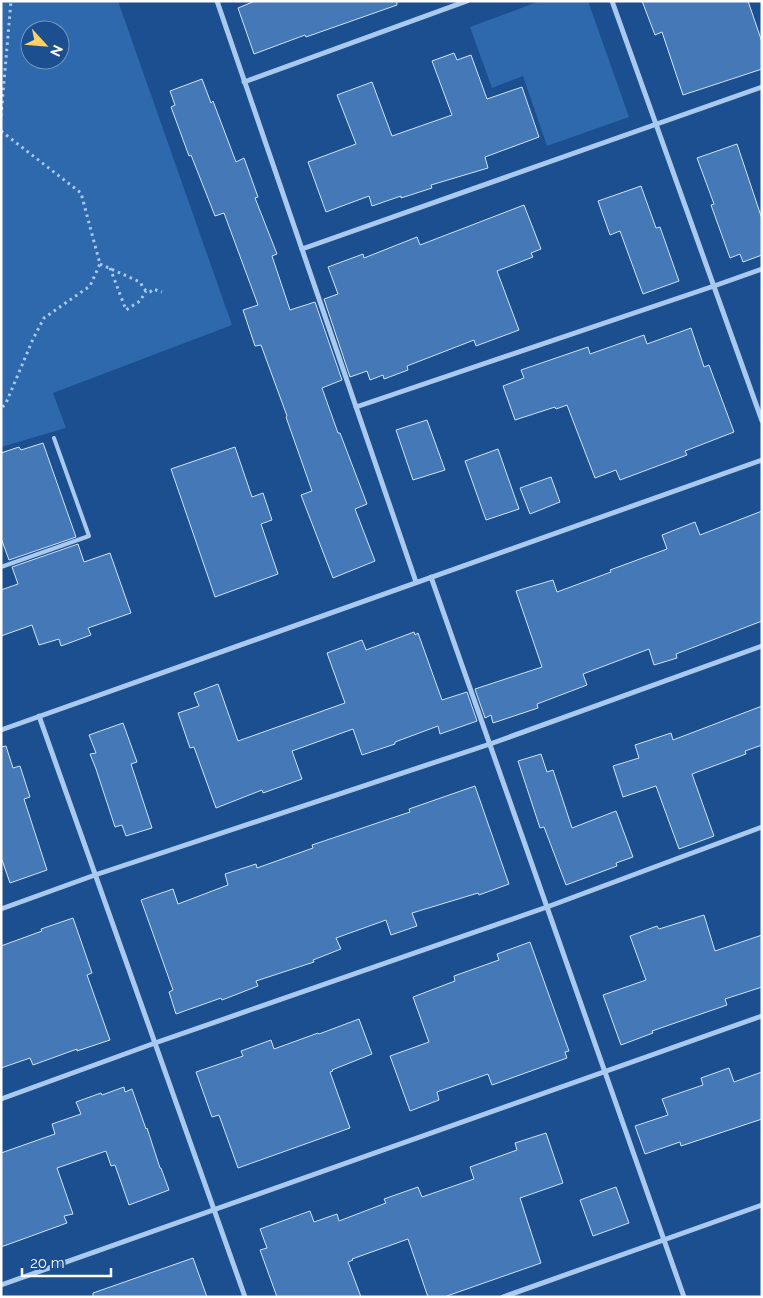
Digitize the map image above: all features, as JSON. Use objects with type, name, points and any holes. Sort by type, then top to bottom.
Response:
[{"type":"street","points":[[217,1],[416,582]]},
{"type":"street","points":[[244,82],[467,1]]},
{"type":"street","points":[[612,1],[762,421]]},
{"type":"street","points":[[302,249],[762,87]]},
{"type":"street","points":[[356,407],[762,269]]},
{"type":"street","points":[[1,730],[762,460]]},
{"type":"street","points":[[431,577],[684,1297]]},
{"type":"street","points":[[1,908],[490,744],[762,646]]},
{"type":"street","points":[[39,716],[245,1297]]},
{"type":"street","points":[[1,1099],[155,1043],[547,907],[762,827]]},
{"type":"street","points":[[1,1285],[762,1016]]},
{"type":"street","points":[[503,1297],[762,1205]]},
{"type":"lane","points":[[1,567],[88,536],[54,438]]},
{"type":"path","points":[[1,116],[11,1]]},
{"type":"path","points":[[1,131],[81,193],[100,264],[90,286],[44,318],[6,403],[1,409]]},
{"type":"path","points":[[100,264],[140,282],[146,291]]},
{"type":"path","points":[[110,268],[126,310],[140,301],[146,291]]},
{"type":"path","points":[[146,291],[150,292],[153,289],[162,292]]},
{"type":"shaded area","points":[[1,1],[118,1],[232,325],[53,393],[66,428],[1,447]]},
{"type":"shaded area","points":[[540,1],[588,1],[629,117],[547,146],[523,76],[492,88],[470,27]]},
{"type":"building","points":[[255,1],[397,1],[397,5],[254,54],[238,8]]},
{"type":"building","points":[[642,1],[748,1],[762,42],[762,69],[683,95],[662,32],[655,35]]},
{"type":"building","points":[[454,53],[457,60],[471,55],[487,99],[522,87],[539,137],[485,157],[488,168],[431,185],[432,188],[372,206],[369,196],[326,212],[308,162],[356,144],[337,95],[372,82],[392,136],[452,115],[432,61]]},
{"type":"building","points":[[202,79],[211,103],[213,101],[236,162],[244,158],[258,197],[255,198],[277,254],[272,256],[290,310],[315,302],[342,380],[322,388],[367,504],[355,509],[375,561],[333,578],[301,495],[312,491],[287,416],[261,345],[255,346],[243,310],[258,305],[224,213],[215,216],[191,155],[189,156],[171,107],[175,105],[170,91]]},
{"type":"building","points":[[737,144],[762,219],[762,255],[743,262],[740,254],[730,258],[711,205],[714,204],[697,158]]},
{"type":"building","points":[[641,186],[656,228],[660,227],[679,281],[643,294],[620,231],[610,235],[598,201]]},
{"type":"building","points":[[524,205],[541,249],[531,253],[533,257],[497,271],[519,330],[476,346],[474,340],[407,366],[408,370],[384,379],[383,375],[370,380],[367,371],[350,377],[324,299],[338,294],[328,267],[363,254],[364,258],[417,237],[420,245]]},
{"type":"building","points":[[691,328],[704,367],[709,365],[734,432],[685,451],[687,455],[620,480],[616,470],[595,478],[567,405],[515,420],[503,386],[524,378],[521,370],[588,347],[590,354],[644,335],[647,344]]},
{"type":"building","points":[[427,420],[445,470],[413,480],[396,430]]},
{"type":"building","points":[[43,443],[76,537],[9,560],[1,538],[1,453],[19,447],[21,450]]},
{"type":"building","points":[[235,447],[252,497],[263,493],[272,520],[261,524],[278,574],[215,597],[171,469]]},
{"type":"building","points":[[498,449],[519,509],[486,520],[465,461]]},
{"type":"building","points":[[551,477],[560,502],[530,514],[520,488]]},
{"type":"building","points":[[762,511],[762,621],[676,654],[677,658],[654,665],[649,649],[583,674],[587,685],[537,704],[538,708],[493,723],[491,715],[485,718],[475,689],[542,667],[516,591],[553,580],[557,592],[667,549],[662,535],[695,522],[700,535]]},
{"type":"building","points":[[78,544],[84,562],[110,553],[131,613],[88,628],[91,635],[61,646],[59,639],[39,645],[32,625],[1,636],[1,590],[18,584],[12,567]]},
{"type":"building","points":[[414,632],[415,635],[418,633],[442,700],[467,692],[477,721],[440,734],[438,726],[362,755],[353,729],[292,751],[302,779],[263,793],[262,790],[216,808],[194,747],[190,748],[178,713],[199,706],[194,693],[218,684],[238,741],[345,703],[327,653],[362,640],[366,650]]},
{"type":"building","points":[[762,706],[762,745],[745,751],[746,754],[692,774],[714,836],[679,849],[656,786],[623,797],[613,766],[639,758],[635,745],[671,733],[673,740]]},
{"type":"building","points":[[123,723],[137,762],[131,764],[152,828],[126,836],[122,825],[115,827],[90,754],[96,753],[89,735]]},
{"type":"building","points":[[6,746],[13,768],[20,766],[30,797],[24,799],[47,870],[10,883],[1,857],[1,747]]},
{"type":"building","points":[[541,754],[547,772],[553,770],[572,828],[616,811],[633,857],[616,863],[617,866],[566,885],[544,827],[540,828],[518,761]]},
{"type":"building","points":[[475,786],[509,884],[479,895],[478,893],[412,913],[417,926],[391,935],[386,920],[336,938],[341,949],[313,960],[314,962],[256,981],[258,986],[222,1000],[221,998],[176,1014],[169,992],[173,990],[141,900],[173,889],[178,904],[228,885],[225,874],[256,864],[257,868],[313,848],[312,845],[410,812],[409,809]]},
{"type":"building","points":[[704,915],[715,951],[762,935],[762,987],[725,999],[727,1005],[652,1031],[653,1033],[621,1045],[603,995],[646,980],[630,936],[657,926],[659,929]]},
{"type":"building","points":[[73,918],[92,973],[87,975],[110,1040],[77,1051],[77,1049],[33,1065],[30,1058],[1,1068],[1,946]]},
{"type":"building","points":[[530,942],[569,1051],[565,1052],[567,1058],[492,1085],[488,1074],[437,1092],[439,1100],[410,1111],[390,1056],[429,1042],[413,997],[455,981],[454,976],[499,960],[497,954]]},
{"type":"building","points":[[359,1019],[372,1054],[330,1072],[350,1128],[238,1168],[219,1115],[212,1117],[196,1072],[243,1056],[241,1051],[271,1040],[274,1049]]},
{"type":"building","points":[[729,1068],[734,1082],[762,1072],[762,1119],[681,1146],[680,1142],[645,1154],[635,1126],[668,1115],[662,1099],[703,1085],[701,1078]]},
{"type":"building","points":[[124,1087],[125,1092],[132,1089],[169,1190],[129,1205],[115,1165],[111,1166],[106,1151],[57,1168],[73,1214],[64,1216],[67,1223],[1,1247],[1,1153],[55,1134],[52,1124],[81,1114],[76,1102]]},
{"type":"building","points":[[546,1133],[563,1183],[520,1198],[541,1263],[444,1297],[428,1297],[408,1239],[348,1262],[361,1297],[277,1297],[260,1250],[267,1248],[260,1229],[310,1211],[314,1222],[337,1214],[339,1221],[386,1203],[384,1199],[418,1187],[422,1197],[474,1179],[470,1167],[517,1150],[515,1143]]},
{"type":"building","points":[[616,1187],[629,1223],[593,1236],[580,1200]]},
{"type":"building","points":[[193,1258],[207,1297],[93,1297],[93,1293]]}]
